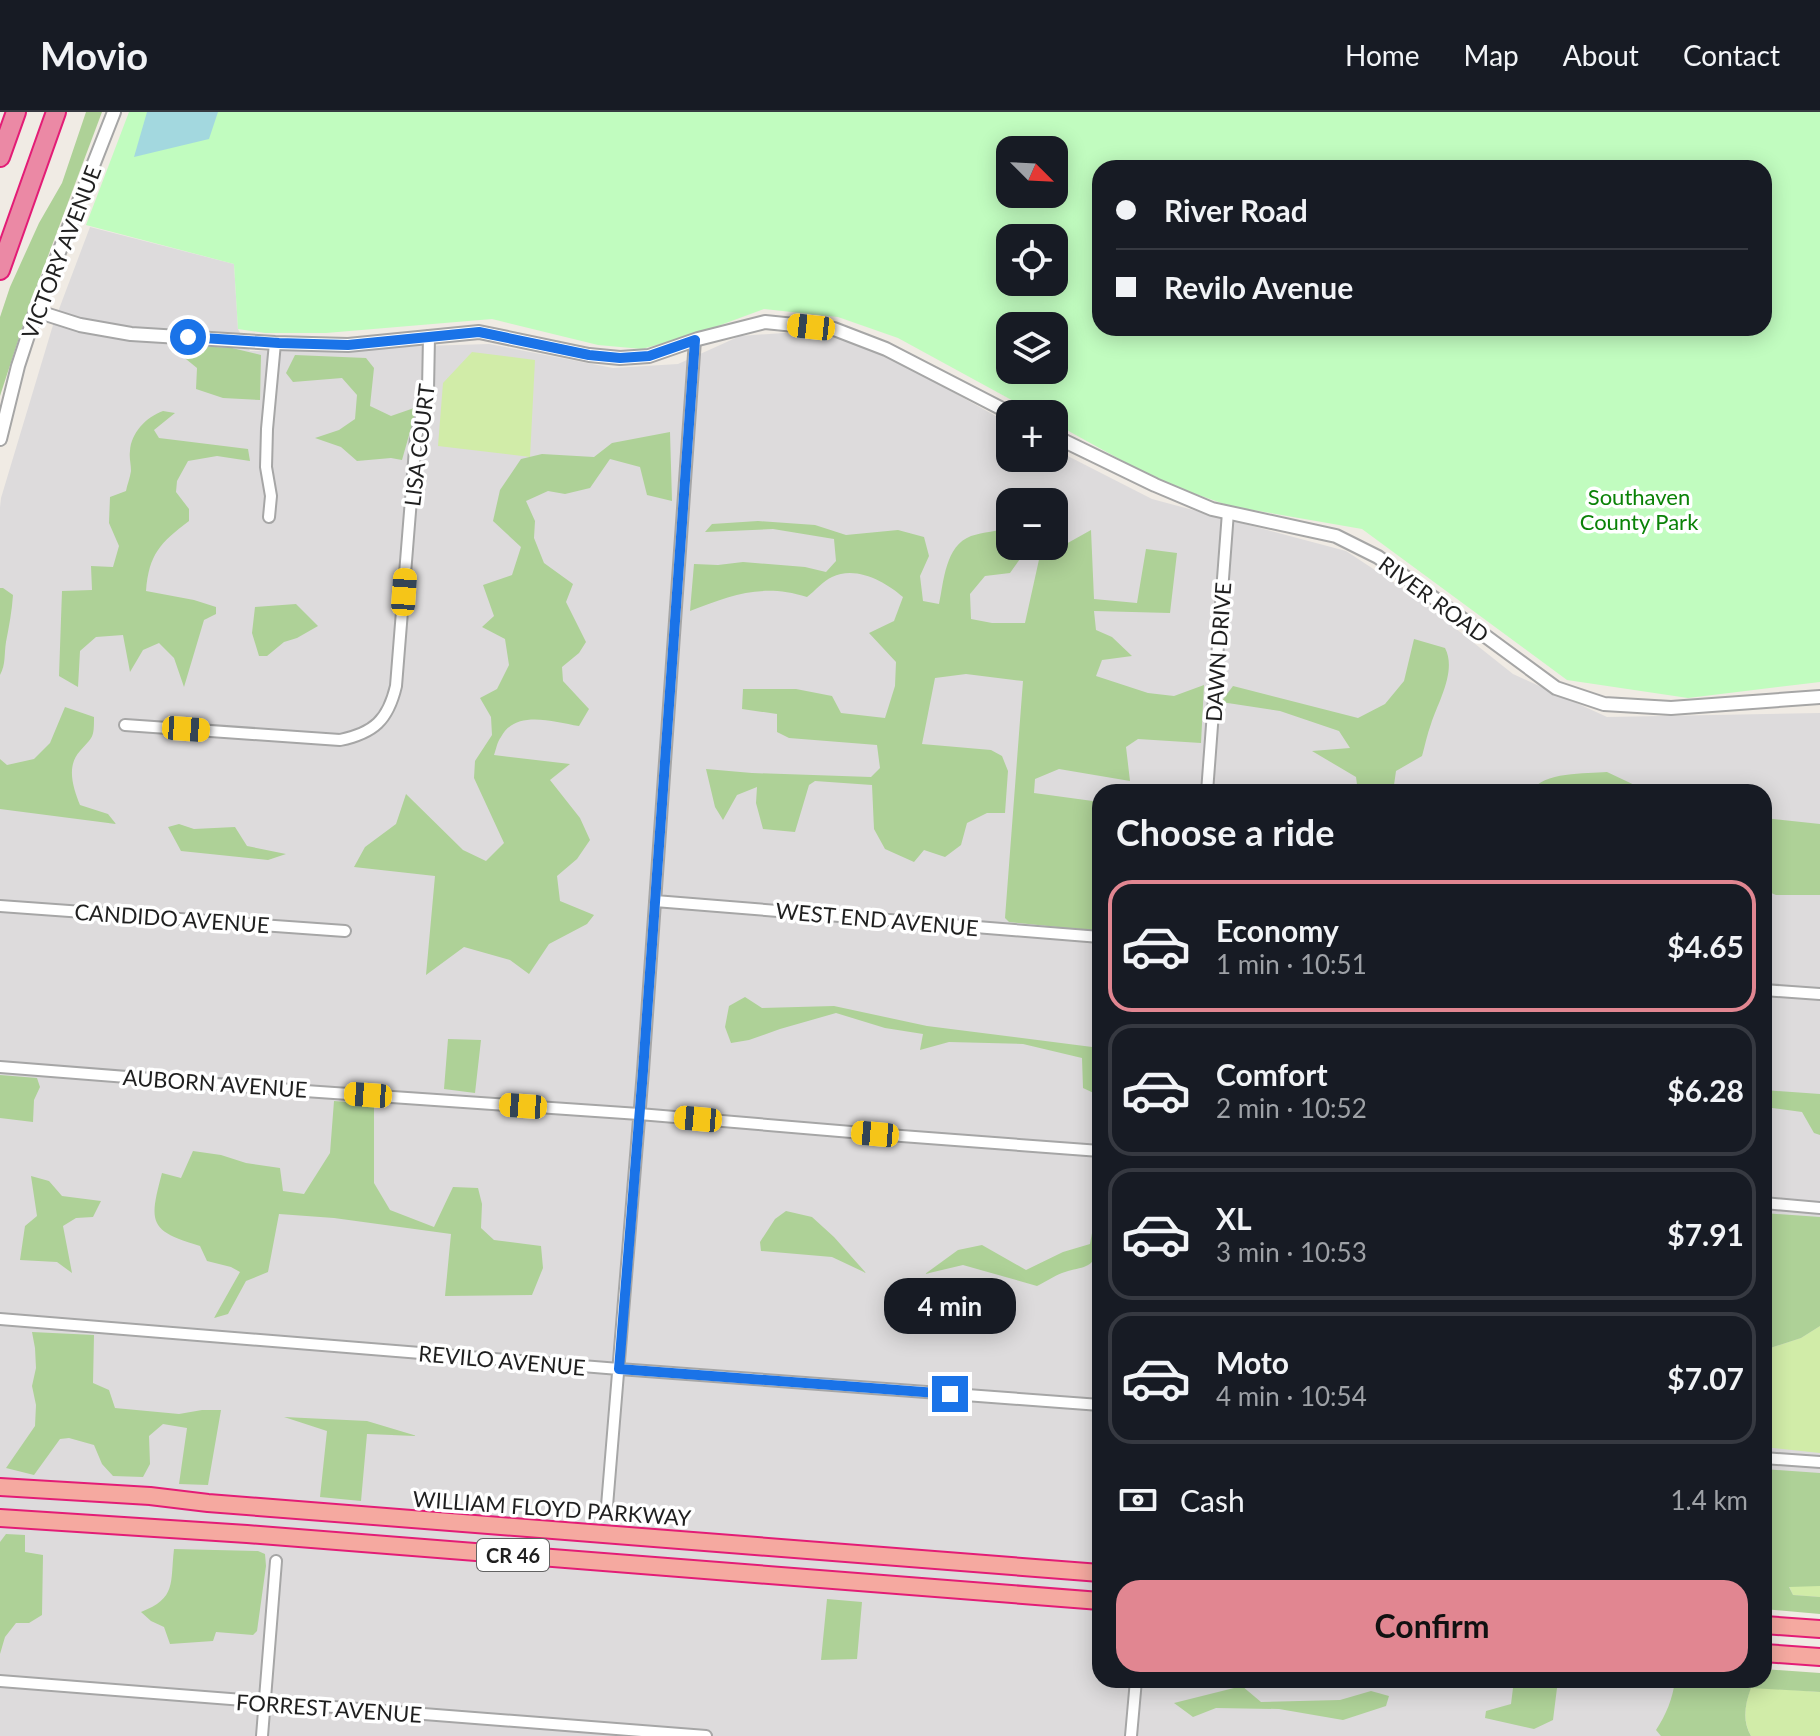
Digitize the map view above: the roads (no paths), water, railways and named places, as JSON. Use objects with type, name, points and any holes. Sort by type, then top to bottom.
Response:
[{"type":"highway","points":[[0,157],[16,112]]},
{"type":"highway","points":[[0,270],[56,112]]},
{"type":"highway","name":"WILLIAM FLOYD PARKWAY","points":[[0,1487],[150,1496],[1092,1572]]},
{"type":"highway","name":"CR 46","points":[[0,1518],[247,1534],[1092,1600]]},
{"type":"highway","points":[[1772,1626],[1820,1629]]},
{"type":"highway","points":[[1772,1654],[1820,1657]]},
{"type":"street","name":"VICTORY AVENUE","points":[[0,439],[18,366],[36,311],[114,112]]},
{"type":"street","points":[[36,311],[80,325],[131,334],[348,345],[479,332],[589,355],[620,358],[649,356],[695,340],[765,322],[834,329],[886,349],[996,406]]},
{"type":"street","name":"LISA COURT","points":[[125,725],[340,740],[369,731],[382,720],[388,712],[396,686],[416,437],[428,390],[429,336]]},
{"type":"street","points":[[607,1506],[639,1114],[695,340]]},
{"type":"street","points":[[269,517],[271,496],[266,467],[267,429],[275,343]]},
{"type":"street","name":"RIVER ROAD","points":[[1068,443],[1212,509],[1336,536],[1378,557],[1556,688],[1604,704],[1671,708],[1820,697]]},
{"type":"street","name":"DAWN DRIVE","points":[[1208,784],[1228,512]]},
{"type":"street","name":"WEST END AVENUE","points":[[655,901],[1092,936]]},
{"type":"street","name":"CANDIDO AVENUE","points":[[0,906],[345,931]]},
{"type":"street","points":[[1772,991],[1820,994]]},
{"type":"street","name":"AUBORN AVENUE","points":[[0,1067],[1092,1150]]},
{"type":"street","points":[[1772,1204],[1820,1208]]},
{"type":"street","name":"REVILO AVENUE","points":[[0,1319],[1092,1404]]},
{"type":"street","points":[[1772,1459],[1820,1462]]},
{"type":"street","points":[[262,1736],[276,1561]]},
{"type":"street","name":"FORREST AVENUE","points":[[0,1681],[706,1736]]},
{"type":"street","points":[[1131,1736],[1135,1688]]},
{"type":"water","points":[[147,112],[218,112],[209,139],[134,157]]},
{"type":"park label","name":"Southaven County Park","points":[[1639,508]]}]
